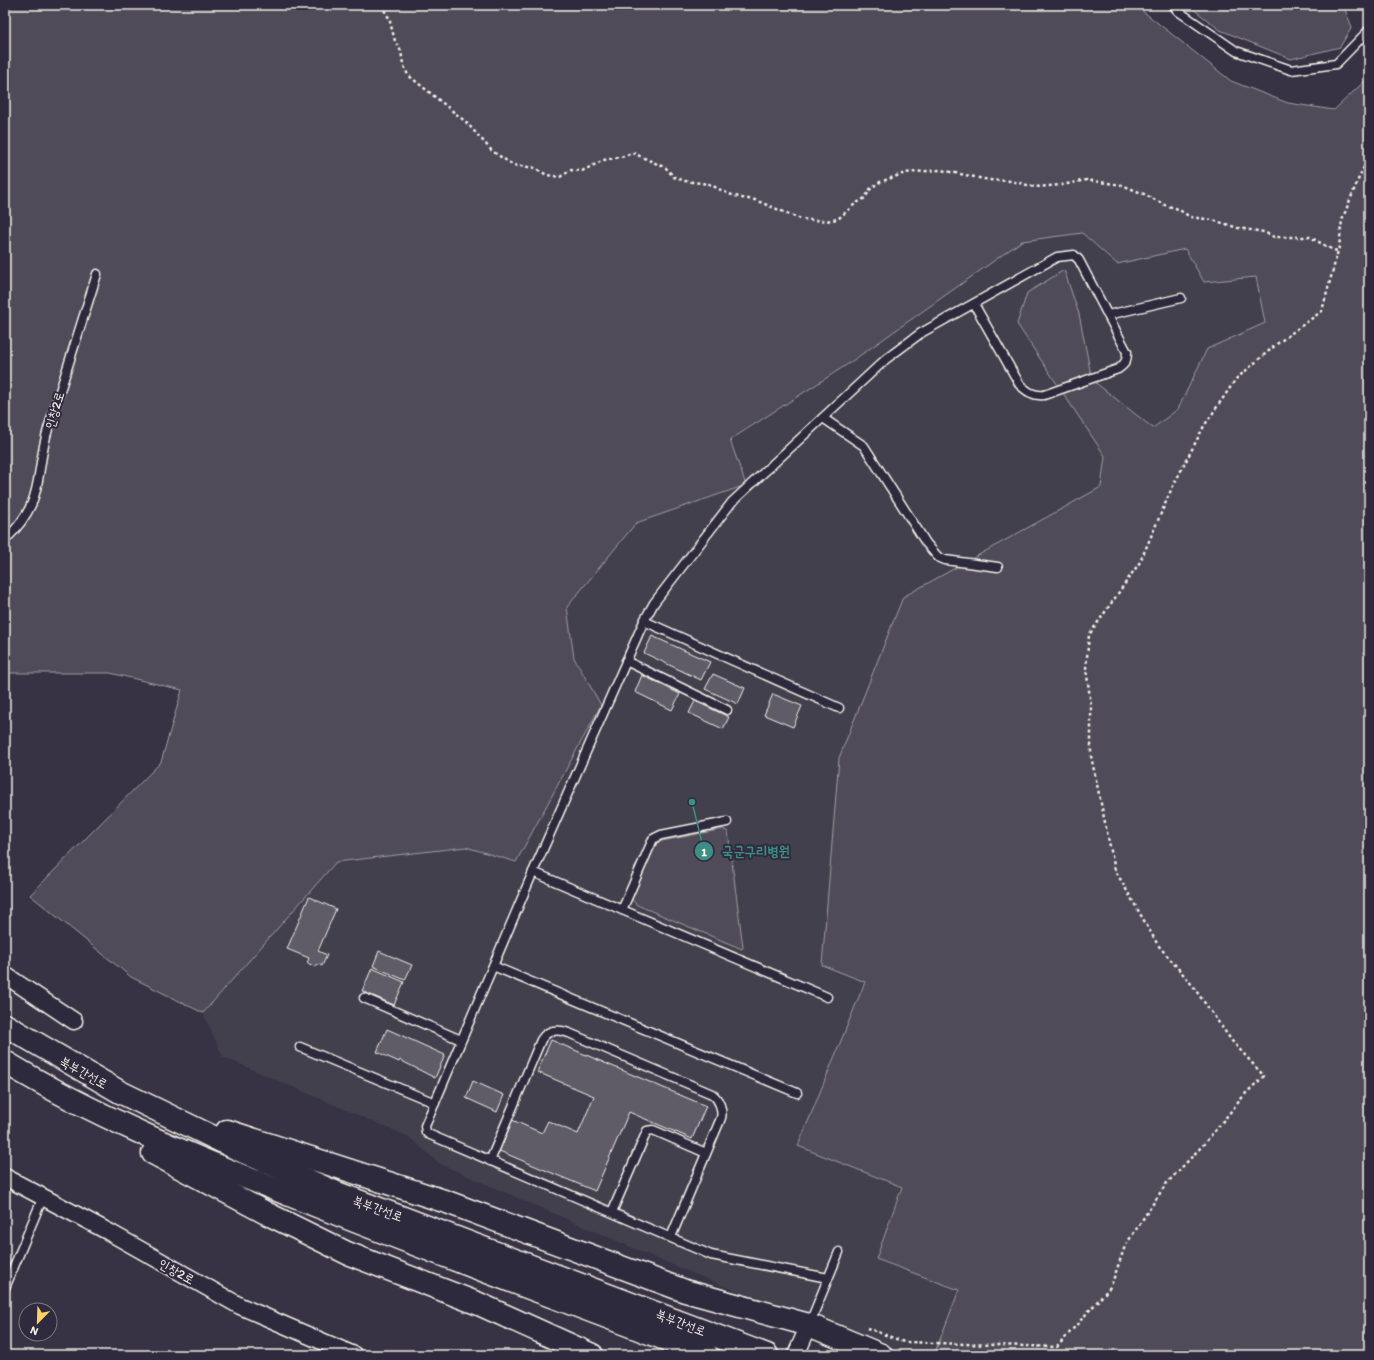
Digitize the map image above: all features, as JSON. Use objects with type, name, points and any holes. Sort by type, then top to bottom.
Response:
[{"type":"highway","name":"북부간선로","points":[[5,1025],[120,1092],[246,1153],[337,1193],[767,1355]]},
{"type":"highway","name":"북부간선로","points":[[5,1062],[78,1102],[170,1146],[372,1228],[707,1355]]},
{"type":"highway","points":[[120,1092],[213,1126],[448,1202],[656,1281],[721,1302],[802,1341],[881,1355]]},
{"type":"highway","points":[[78,1102],[156,1155],[329,1245],[360,1259],[504,1315],[592,1355]]},
{"type":"highway","points":[[640,1329],[689,1355]]},
{"type":"street","points":[[5,975],[74,1021]]},
{"type":"street","name":"인창2로","points":[[5,1177],[240,1306],[354,1355]]},
{"type":"lane","points":[[1173,5],[1178,11],[1236,51],[1291,70],[1336,64],[1369,30]]},
{"type":"lane","points":[[828,1278],[724,1258],[490,1161],[426,1132],[425,1126],[533,872],[644,620],[654,603],[732,502],[886,359],[906,344],[974,304],[1057,257],[1074,255],[1079,260],[1127,352],[1127,359],[1124,365],[1118,370],[1044,395],[1036,396],[1028,392],[1020,385],[974,304]]},
{"type":"lane","name":"인창2로","points":[[5,540],[16,529],[28,513],[34,500],[47,431],[97,274]]},
{"type":"lane","points":[[1108,315],[1181,298]]},
{"type":"lane","points":[[823,418],[864,446],[932,551],[938,557],[945,560],[998,567]]},
{"type":"lane","points":[[644,620],[839,708]]},
{"type":"lane","points":[[626,661],[726,710]]},
{"type":"lane","points":[[622,910],[653,840],[661,835],[727,822]]},
{"type":"lane","points":[[533,872],[827,997]]},
{"type":"lane","points":[[493,966],[797,1093]]},
{"type":"lane","points":[[364,998],[462,1040]]},
{"type":"lane","points":[[490,1161],[541,1040],[545,1034],[553,1031],[569,1033],[715,1096],[722,1114],[671,1237]]},
{"type":"lane","points":[[300,1047],[435,1103]]},
{"type":"lane","points":[[612,1212],[647,1131],[653,1130],[706,1153]]},
{"type":"lane","points":[[5,1288],[43,1197]]},
{"type":"lane","points":[[802,1341],[839,1252]]},
{"type":"path","points":[[381,5],[390,18],[395,41],[401,51],[403,64],[408,75],[466,122],[492,151],[513,165],[536,168],[547,175],[560,177],[571,170],[582,171],[604,160],[633,153],[666,168],[674,177],[685,181],[709,184],[729,194],[755,200],[801,219],[826,221],[838,219],[854,204],[865,198],[871,188],[880,182],[905,173],[946,171],[989,180],[1011,181],[1035,187],[1062,185],[1086,180],[1098,181],[1122,185],[1165,205],[1178,209],[1190,217],[1213,220],[1238,228],[1264,232],[1274,237],[1310,237],[1333,250],[1338,251]]},
{"type":"path","points":[[860,1325],[904,1342],[1057,1347],[1111,1286],[1126,1246],[1166,1184],[1204,1144],[1246,1093],[1264,1076],[1232,1041],[1189,981],[1158,945],[1115,870],[1091,756],[1091,705],[1086,668],[1090,635],[1140,562],[1172,490],[1204,426],[1236,379],[1278,343],[1322,311],[1338,251],[1342,220],[1360,174],[1369,157]]},
{"type":"shaded area","points":[[5,5],[1135,5],[1231,81],[1288,103],[1334,110],[1369,77],[1369,1355],[934,1355],[959,1290],[876,1259],[902,1187],[798,1146],[865,982],[822,965],[839,758],[903,597],[1101,487],[1105,456],[1017,324],[1027,293],[1064,270],[1079,314],[1092,380],[1153,428],[1178,409],[1207,349],[1265,323],[1256,277],[1204,282],[1185,249],[1117,264],[1082,233],[1022,241],[848,364],[730,440],[746,485],[636,523],[567,607],[574,658],[601,705],[516,862],[466,847],[336,862],[203,1013],[131,977],[30,895],[161,762],[182,690],[110,673],[5,673]]},
{"type":"shaded area","points":[[1188,5],[1343,5],[1352,27],[1340,47],[1291,59],[1220,30]]},
{"type":"shaded area","points":[[1082,233],[1117,264],[1185,249],[1204,282],[1256,277],[1266,323],[1207,350],[1178,409],[1153,428],[1105,456],[1101,487],[903,597],[865,982],[798,1146],[902,1187],[876,1259],[959,1290],[934,1355],[910,1355],[811,1322],[658,1259],[440,1164],[409,1137],[223,1057],[203,1013],[336,862],[466,847],[516,862],[601,705],[574,658],[567,607],[636,523],[746,485],[730,441],[848,364],[1022,241]]},
{"type":"shaded area","points":[[723,829],[728,832],[743,947],[742,949],[637,905],[631,899],[654,845],[657,842]]},
{"type":"building","points":[[652,636],[710,662],[701,680],[644,653]]},
{"type":"building","points":[[713,674],[745,688],[738,704],[705,689]]},
{"type":"building","points":[[642,675],[680,694],[672,710],[635,692]]},
{"type":"building","points":[[773,694],[802,706],[793,727],[764,715]]},
{"type":"building","points":[[695,701],[729,717],[723,729],[689,713]]},
{"type":"building","points":[[309,897],[336,909],[318,951],[327,955],[322,966],[318,964],[316,967],[307,963],[309,958],[287,949]]},
{"type":"building","points":[[379,951],[412,965],[405,980],[373,966]]},
{"type":"building","points":[[372,968],[404,982],[394,1005],[362,991]]},
{"type":"building","points":[[387,1029],[445,1055],[435,1078],[400,1060],[399,1062],[377,1052]]},
{"type":"building","points":[[551,1040],[706,1106],[692,1139],[629,1112],[595,1191],[497,1150],[500,1143],[503,1144],[512,1120],[542,1133],[548,1121],[578,1134],[594,1096],[537,1072]]},
{"type":"building","points":[[473,1081],[504,1095],[497,1112],[466,1098]]},
{"type":"place","name":"국군구리병원","points":[[692,802]]}]
